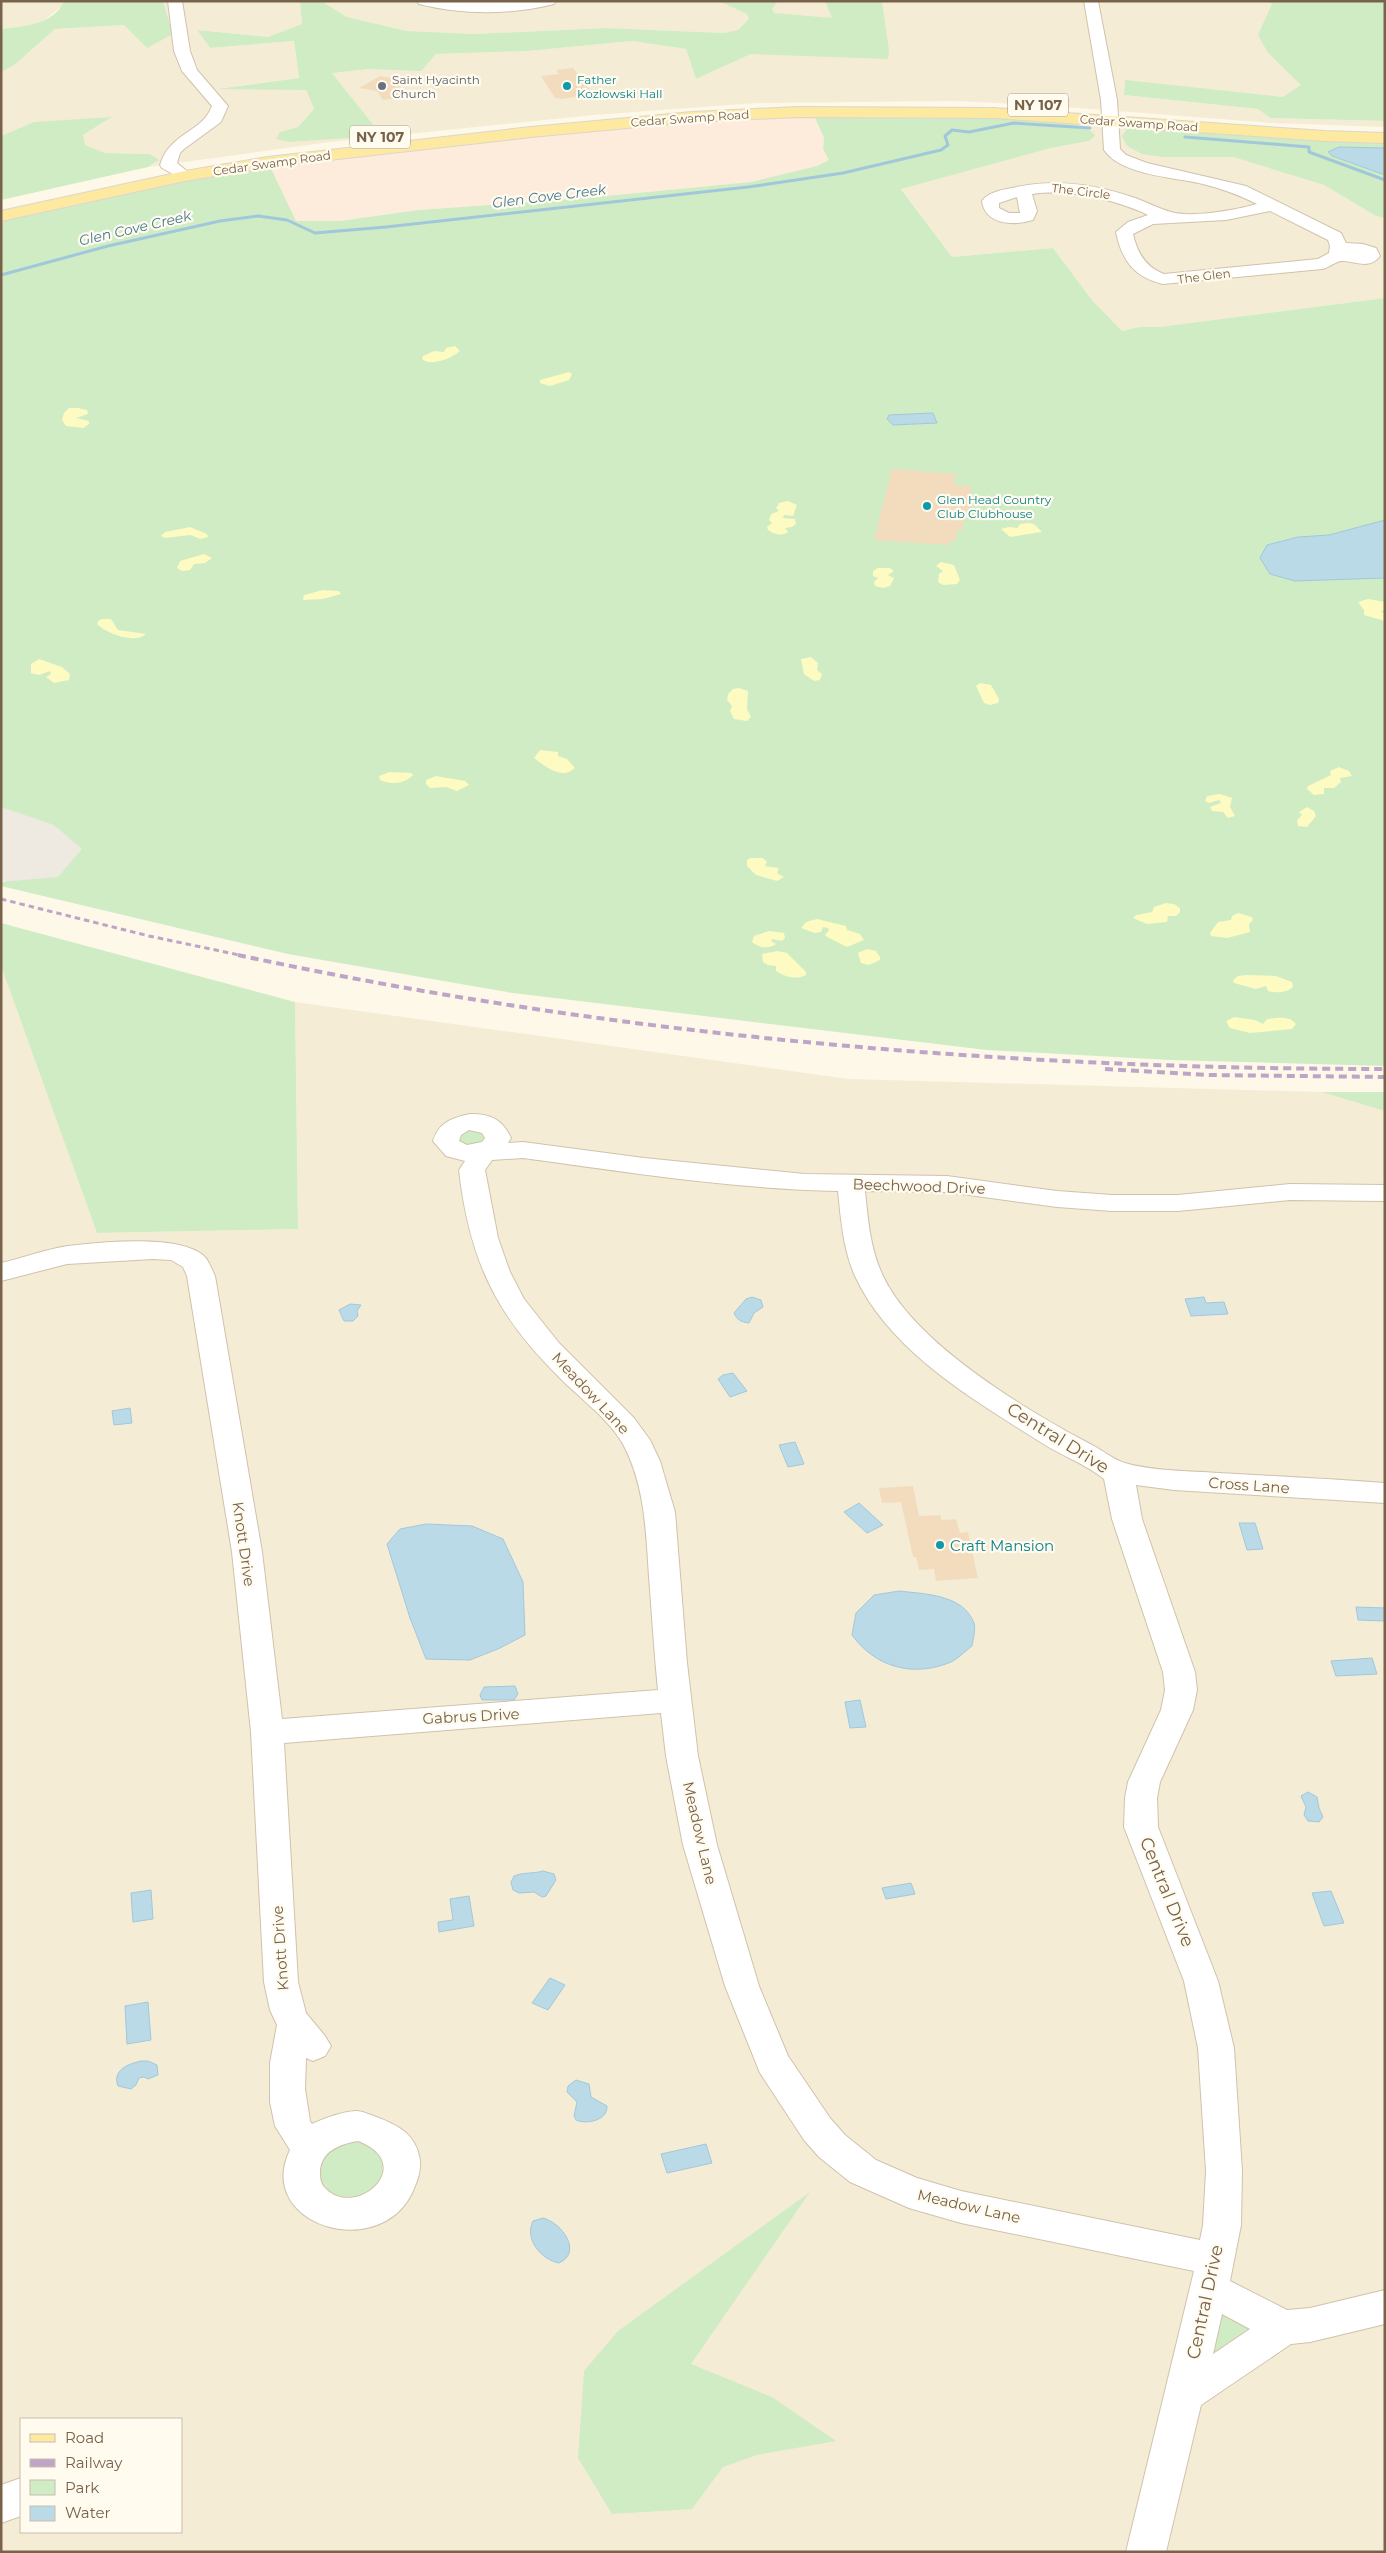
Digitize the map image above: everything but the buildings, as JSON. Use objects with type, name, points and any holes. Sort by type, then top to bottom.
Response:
[{"type":"main road","name":"Cedar Swamp Road","points":[[1,216],[185,176],[268,162],[691,107],[805,102],[909,101],[1111,116],[1325,136],[1385,138]]},
{"type":"main road","points":[[691,107],[697,111],[707,112],[768,110],[788,113]]},
{"type":"main road","name":"Cedar Swamp Road","points":[[1,200],[168,165],[278,148],[528,127],[678,118],[788,113],[994,113],[1385,127]]},
{"type":"main road","points":[[1,204],[42,191]]},
{"type":"street","points":[[174,1],[182,51],[190,71],[220,106],[215,118],[172,152],[168,165],[185,176]]},
{"type":"street","points":[[424,1],[454,6],[484,6],[549,1]]},
{"type":"street","name":"The Glen","points":[[1091,1],[1111,116],[1110,140],[1112,150],[1120,158],[1165,173],[1218,182],[1249,193],[1335,237],[1339,246],[1339,252],[1332,259],[1313,265],[1163,280],[1148,274],[1138,264],[1128,250],[1124,232],[1134,224],[1165,216],[1189,218],[1222,216],[1249,212],[1271,205]]},
{"type":"street","name":"The Circle","points":[[1023,190],[1049,187],[1099,192],[1133,201],[1165,216]]},
{"type":"street","name":"Beechwood Drive","points":[[484,1152],[523,1150],[718,1174],[851,1184],[947,1184],[1057,1199],[1112,1203],[1178,1203],[1290,1192],[1385,1193]]},
{"type":"street","name":"Meadow Lane","points":[[484,1152],[472,1170],[473,1184],[498,1275],[511,1302],[540,1338],[624,1425],[635,1440],[645,1461],[660,1512],[671,1663],[682,1756],[700,1845],[742,1986],[773,2063],[817,2129],[832,2146],[863,2171],[909,2192],[1212,2274]]},
{"type":"street","name":"Central Drive","points":[[851,1184],[858,1244],[879,1293],[903,1327],[935,1355],[1001,1402],[1070,1448],[1115,1472],[1124,1495],[1127,1519],[1180,1672],[1181,1690],[1177,1710],[1144,1782],[1141,1798],[1141,1827],[1198,1973],[1216,2048],[1224,2171],[1222,2225],[1185,2394],[1146,2552]]},
{"type":"street","name":"Knott Drive","points":[[1,1272],[56,1257],[153,1250],[177,1252],[194,1262],[201,1276],[247,1552],[266,1732],[282,1982],[285,2002],[304,2036],[286,2069],[289,2107],[293,2126],[311,2146]]},
{"type":"street","name":"Cross Lane","points":[[1115,1472],[1174,1480],[1385,1493]]},
{"type":"street","name":"Gabrus Drive","points":[[266,1732],[676,1700]]},
{"type":"street","points":[[1212,2274],[1284,2327]]},
{"type":"street","points":[[1185,2394],[1284,2327],[1310,2325],[1385,2307]]},
{"type":"street","points":[[1,2504],[20,2497]]},
{"type":"shaded area","points":[[1,1],[64,1],[62,6],[39,24],[1,29]]},
{"type":"shaded area","points":[[163,1],[300,1],[302,24],[268,37],[197,30],[210,48],[294,41],[299,78],[222,88],[306,90],[314,109],[298,127],[280,132],[290,142],[381,136],[332,73],[370,69],[436,54],[528,51],[632,41],[686,49],[696,79],[751,54],[815,55],[888,51],[882,1],[1266,1],[1272,4],[1268,53],[1302,85],[1291,93],[1283,97],[1125,81],[1124,95],[1258,109],[1270,118],[1385,121],[1385,127],[1272,123],[1040,105],[953,101],[756,103],[594,115],[330,142],[148,167],[158,161],[150,154],[105,153],[84,145],[83,135],[111,118],[34,122],[1,136],[1,72],[14,64],[55,29],[124,25],[173,34]]},
{"type":"shaded area","points":[[321,1],[825,1],[833,18],[724,33],[606,28],[474,34],[407,31],[347,17]]},
{"type":"shaded area","points":[[831,114],[815,118],[824,138],[823,149],[829,160],[817,166],[751,182],[574,199],[418,210],[340,221],[296,221],[268,162],[570,126]]},
{"type":"shaded area","points":[[1067,121],[1150,124],[1189,157],[1233,157],[1324,185],[1376,216],[1385,218],[1385,298],[1159,327],[1139,327],[1122,331],[1092,300],[1053,248],[952,257],[901,188],[1051,148],[1089,141]]},
{"type":"shaded area","points":[[1,788],[147,820],[96,903],[1,880]]},
{"type":"shaded area","points":[[1,966],[97,1233],[298,1229],[295,1002],[849,1079],[1322,1092],[1385,1092],[1385,2552],[1,2552]]},
{"type":"green space","points":[[64,1],[163,1],[173,34],[147,48],[124,25],[55,29],[14,65],[1,72],[1,29],[46,20],[59,9]]},
{"type":"green space","points":[[300,1],[321,1],[347,17],[407,31],[474,34],[606,28],[724,33],[738,30],[749,19],[747,14],[719,1],[778,1],[772,9],[774,13],[832,18],[825,1],[882,1],[889,51],[888,59],[751,54],[696,79],[686,49],[632,41],[528,51],[436,54],[421,71],[370,69],[332,73],[382,136],[290,142],[276,139],[280,132],[298,127],[314,109],[306,90],[217,89],[299,78],[294,41],[210,48],[197,30],[268,37],[302,24]]},
{"type":"green space","points":[[1266,1],[1385,1],[1385,121],[1270,118],[1258,109],[1124,95],[1125,80],[1283,97],[1301,85],[1268,53],[1258,35],[1272,4]]},
{"type":"green space","points":[[820,115],[968,115],[1053,120],[1082,127],[1095,136],[1089,141],[1051,148],[901,189],[952,257],[1053,248],[1092,300],[1122,331],[1139,327],[1159,327],[1385,298],[1385,1066],[1170,1060],[987,1050],[513,993],[288,954],[1,886],[1,882],[58,877],[82,849],[54,825],[1,807],[1,218],[268,162],[296,221],[340,221],[418,210],[574,199],[751,182],[817,166],[829,160],[823,149],[824,138],[815,118]]},
{"type":"green space","points":[[112,117],[83,135],[85,145],[105,153],[150,154],[159,160],[148,167],[1,200],[1,136],[34,122]]},
{"type":"green space","points":[[1134,126],[1385,138],[1385,148],[1339,147],[1332,156],[1385,175],[1385,218],[1376,216],[1324,185],[1233,157],[1162,157],[1142,154],[1127,146],[1122,136],[1127,129]]},
{"type":"green space","points":[[1,923],[295,1002],[298,1229],[97,1233],[1,966]]},
{"type":"green space","points":[[1322,1092],[1385,1092],[1385,1111]]},
{"type":"green space","points":[[462,1129],[486,1132],[485,1142],[471,1147],[457,1143]]},
{"type":"green space","points":[[353,2140],[374,2147],[385,2164],[381,2183],[365,2197],[342,2200],[323,2191],[316,2166],[329,2148]]},
{"type":"green space","points":[[810,2192],[691,2364],[772,2397],[836,2441],[757,2455],[723,2467],[692,2509],[612,2514],[578,2458],[584,2371],[618,2331]]},
{"type":"green space","points":[[1211,2309],[1256,2329],[1201,2362]]},
{"type":"sand","points":[[455,346],[460,351],[447,359],[431,362],[422,359],[423,356],[434,351],[444,352],[446,348]]},
{"type":"sand","points":[[569,372],[572,374],[569,380],[550,386],[540,383],[540,380]]},
{"type":"sand","points":[[69,408],[87,410],[88,414],[76,418],[89,421],[89,424],[83,428],[66,426],[62,420],[64,413]]},
{"type":"sand","points":[[788,501],[797,505],[793,516],[784,515],[783,518],[795,519],[796,524],[785,528],[788,532],[780,535],[775,534],[768,530],[767,527],[772,523],[769,520],[771,514],[779,511],[776,508],[779,503]]},
{"type":"sand","points":[[1020,524],[1034,524],[1042,532],[1010,537],[1001,529],[1017,528]]},
{"type":"sand","points":[[190,527],[207,534],[208,537],[201,539],[190,535],[165,538],[161,536],[165,532]]},
{"type":"sand","points":[[204,554],[212,558],[205,563],[194,564],[190,570],[182,571],[177,568],[180,561]]},
{"type":"sand","points":[[941,562],[954,565],[960,580],[957,584],[943,585],[938,582],[939,574],[943,571],[936,566]]},
{"type":"sand","points":[[878,568],[890,568],[894,571],[888,575],[894,578],[890,586],[883,588],[875,586],[874,582],[878,578],[873,576],[873,571]]},
{"type":"sand","points":[[323,590],[339,591],[341,594],[323,599],[303,600],[304,595]]},
{"type":"sand","points":[[1368,599],[1385,602],[1385,610],[1381,611],[1385,615],[1385,621],[1364,615],[1364,610],[1358,602]]},
{"type":"sand","points":[[102,619],[111,619],[118,630],[146,634],[141,637],[128,638],[114,634],[97,624]]},
{"type":"sand","points":[[811,657],[818,663],[817,670],[822,674],[820,680],[814,681],[804,674],[801,659]]},
{"type":"sand","points":[[39,659],[62,667],[70,674],[69,680],[54,683],[46,677],[51,674],[50,671],[39,675],[31,673],[31,664]]},
{"type":"sand","points":[[980,683],[991,685],[999,699],[998,703],[990,705],[984,703],[976,686]]},
{"type":"sand","points":[[739,688],[748,691],[747,709],[751,717],[747,721],[734,719],[730,711],[732,706],[727,700],[728,694],[733,689]]},
{"type":"sand","points":[[540,750],[558,752],[558,756],[567,759],[575,768],[565,773],[554,771],[534,758]]},
{"type":"sand","points":[[1339,767],[1349,771],[1352,776],[1340,778],[1341,782],[1334,788],[1324,788],[1324,794],[1314,795],[1307,789],[1308,786],[1331,775],[1330,771]]},
{"type":"sand","points":[[389,772],[411,773],[413,775],[397,783],[388,783],[380,780],[379,776]]},
{"type":"sand","points":[[436,776],[465,781],[469,785],[457,791],[446,787],[430,788],[426,784],[426,780]]},
{"type":"sand","points":[[1220,794],[1232,798],[1230,807],[1235,816],[1228,818],[1223,812],[1212,811],[1210,807],[1221,803],[1219,800],[1209,803],[1205,801],[1207,796]]},
{"type":"sand","points":[[1307,807],[1314,811],[1316,816],[1307,827],[1298,826],[1297,820],[1302,815],[1299,812]]},
{"type":"sand","points":[[750,858],[763,858],[767,862],[765,866],[779,868],[777,873],[784,877],[777,881],[756,875],[747,866],[747,860]]},
{"type":"sand","points":[[1166,903],[1174,904],[1180,908],[1180,912],[1176,916],[1168,916],[1167,922],[1147,924],[1133,918],[1136,915],[1152,912],[1154,907]]},
{"type":"sand","points":[[1238,913],[1252,917],[1253,920],[1249,924],[1250,932],[1227,938],[1211,936],[1210,933],[1218,922],[1231,920],[1232,916]]},
{"type":"sand","points":[[817,919],[846,926],[847,930],[860,934],[864,940],[847,947],[825,935],[829,930],[828,928],[823,927],[821,932],[815,933],[801,928],[806,922]]},
{"type":"sand","points":[[769,931],[784,933],[785,938],[782,941],[772,939],[771,941],[776,944],[767,947],[757,946],[752,942],[754,936]]},
{"type":"sand","points":[[867,949],[876,951],[880,960],[869,965],[861,963],[858,953]]},
{"type":"sand","points":[[778,951],[787,953],[806,972],[806,975],[794,978],[783,975],[776,971],[776,966],[763,962],[762,954]]},
{"type":"sand","points":[[1238,976],[1276,976],[1292,982],[1293,987],[1285,991],[1274,992],[1268,991],[1266,986],[1256,989],[1234,983],[1233,980]]},
{"type":"sand","points":[[1234,1017],[1255,1020],[1263,1024],[1267,1019],[1283,1018],[1290,1019],[1296,1024],[1292,1029],[1250,1033],[1230,1028],[1226,1021]]},
{"type":"water","points":[[1339,147],[1385,148],[1385,175],[1332,156],[1328,152]]},
{"type":"water","points":[[933,413],[937,423],[893,425],[887,419],[889,415]]},
{"type":"water","points":[[1385,520],[1385,578],[1295,581],[1270,574],[1260,558],[1267,545],[1298,537],[1329,535]]},
{"type":"water","points":[[752,1297],[761,1300],[763,1307],[754,1313],[749,1323],[738,1319],[734,1313],[746,1299]]},
{"type":"water","points":[[1204,1297],[1206,1303],[1224,1302],[1228,1314],[1191,1316],[1185,1299]]},
{"type":"water","points":[[350,1304],[361,1305],[357,1311],[358,1316],[353,1321],[344,1321],[339,1310]]},
{"type":"water","points":[[733,1373],[747,1391],[730,1397],[718,1379],[723,1375]]},
{"type":"water","points":[[130,1408],[132,1423],[114,1425],[112,1411]]},
{"type":"water","points":[[795,1442],[804,1464],[788,1467],[779,1445]]},
{"type":"water","points":[[859,1503],[883,1525],[867,1533],[844,1512]]},
{"type":"water","points":[[1239,1523],[1255,1523],[1263,1549],[1247,1550]]},
{"type":"water","points":[[426,1524],[472,1526],[503,1539],[523,1582],[525,1635],[470,1660],[426,1659],[410,1618],[387,1544],[400,1529]]},
{"type":"water","points":[[899,1591],[942,1597],[961,1606],[969,1613],[975,1625],[972,1646],[951,1662],[923,1669],[909,1669],[896,1666],[883,1662],[872,1655],[852,1635],[856,1613],[874,1595]]},
{"type":"water","points":[[1356,1607],[1385,1608],[1385,1621],[1358,1620]]},
{"type":"water","points":[[1372,1658],[1377,1674],[1336,1676],[1331,1661]]},
{"type":"water","points":[[515,1686],[518,1694],[514,1700],[482,1700],[480,1695],[484,1687]]},
{"type":"water","points":[[860,1700],[866,1727],[850,1728],[845,1702]]},
{"type":"water","points":[[1308,1792],[1317,1797],[1323,1817],[1319,1822],[1308,1821],[1304,1815],[1306,1807],[1301,1796]]},
{"type":"water","points":[[543,1871],[554,1874],[556,1880],[546,1896],[542,1897],[534,1892],[519,1893],[513,1890],[511,1882],[514,1876]]},
{"type":"water","points":[[911,1883],[915,1894],[886,1899],[882,1888]]},
{"type":"water","points":[[151,1890],[153,1919],[133,1922],[131,1893]]},
{"type":"water","points":[[1331,1891],[1344,1923],[1324,1926],[1312,1893]]},
{"type":"water","points":[[469,1896],[474,1926],[439,1932],[438,1922],[453,1920],[450,1899]]},
{"type":"water","points":[[550,1978],[565,1985],[548,2010],[532,2003]]},
{"type":"water","points":[[148,2002],[151,2040],[127,2044],[125,2006]]},
{"type":"water","points":[[141,2061],[148,2061],[157,2065],[158,2075],[148,2079],[144,2077],[139,2078],[136,2085],[131,2089],[118,2086],[117,2076],[119,2072],[126,2066]]},
{"type":"water","points":[[576,2080],[589,2084],[591,2097],[607,2106],[601,2118],[586,2122],[576,2120],[574,2116],[577,2102],[567,2092],[568,2086]]},
{"type":"water","points":[[706,2144],[712,2163],[667,2173],[661,2154]]},
{"type":"water","points":[[543,2218],[557,2226],[567,2238],[569,2252],[566,2258],[559,2263],[546,2258],[533,2242],[531,2228],[533,2221]]},
{"type":"waterway","name":"Glen Cove Creek","points":[[1,275],[108,246],[220,221],[258,216],[287,220],[315,233],[386,227],[748,187],[843,173],[941,150],[948,145],[945,136],[952,130],[969,132],[1014,123],[1090,128]]},
{"type":"waterway","name":"Glen Cove Creek","points":[[1185,137],[1309,147],[1309,152],[1385,180]]},
{"type":"railway","points":[[1,899],[149,936],[244,956]]},
{"type":"railway","points":[[238,955],[379,983],[522,1007],[665,1027],[808,1042],[952,1054],[1097,1063],[1385,1069]]},
{"type":"railway","points":[[1105,1069],[1210,1075],[1385,1077]]},
{"type":"place","name":"Saint Hyacinth Church","points":[[382,86]]},
{"type":"place","name":"Father Kozlowski Hall","points":[[567,86]]},
{"type":"place","name":"Glen Head Country Club Clubhouse","points":[[927,506]]},
{"type":"place","name":"Craft Mansion","points":[[940,1545]]}]
